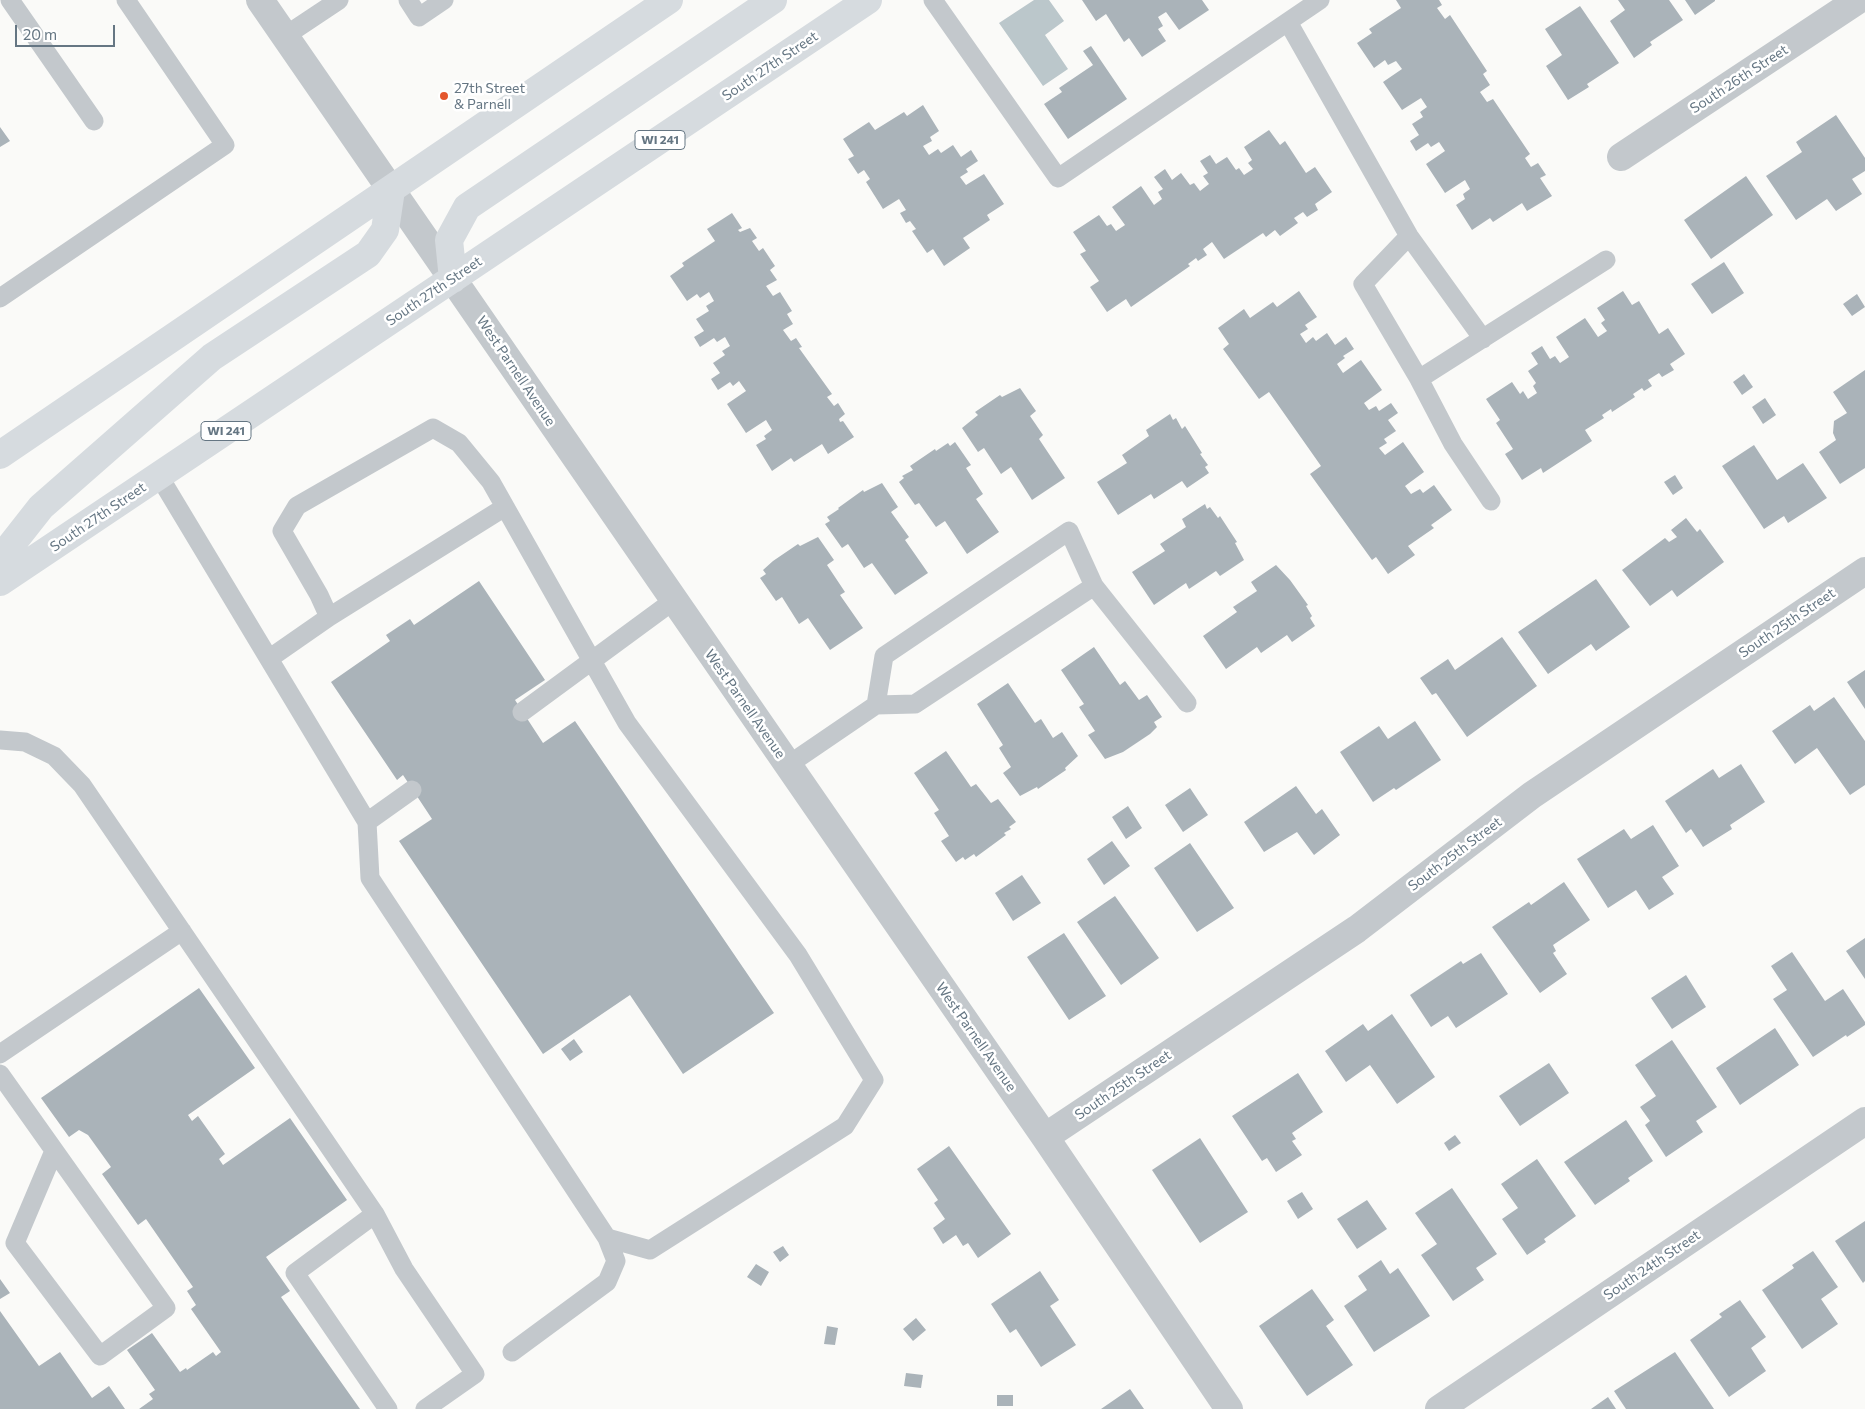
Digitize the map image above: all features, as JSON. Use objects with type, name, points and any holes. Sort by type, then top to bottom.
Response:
[{"type":"main road","points":[[0,455],[669,0]]},
{"type":"main road","points":[[452,279],[449,240],[467,207],[773,0]]},
{"type":"main road","name":"South 27th Street","points":[[0,582],[868,0]]},
{"type":"main road","points":[[0,559],[41,507],[212,357],[368,254],[385,230],[391,190]]},
{"type":"street","name":"West Parnell Avenue","points":[[260,0],[1045,1138],[1229,1409]]},
{"type":"street","name":"South 26th Street","points":[[1621,157],[1858,0]]},
{"type":"street","name":"South 25th Street","points":[[1045,1138],[1356,929],[1532,795],[1865,570]]},
{"type":"street","name":"South 24th Street","points":[[1439,1409],[1865,1121]]},
{"type":"lane","points":[[10,0],[94,121]]},
{"type":"lane","points":[[0,298],[225,145],[126,0]]},
{"type":"lane","points":[[286,36],[339,0]]},
{"type":"lane","points":[[408,0],[420,17],[444,0]]},
{"type":"lane","points":[[933,0],[1058,178],[1320,0]]},
{"type":"lane","points":[[1288,22],[1409,236],[1483,339]]},
{"type":"lane","points":[[1409,236],[1363,284],[1419,379],[1453,444],[1491,502]]},
{"type":"lane","points":[[1419,379],[1606,260]]},
{"type":"lane","points":[[329,617],[320,595],[282,531],[297,506],[433,428],[459,443],[492,482],[627,723],[798,955],[874,1080],[845,1126],[650,1250],[607,1238]]},
{"type":"lane","points":[[159,476],[367,822],[370,878],[607,1238],[616,1261],[607,1282],[512,1352]]},
{"type":"lane","points":[[270,658],[329,617],[505,507]]},
{"type":"lane","points":[[876,705],[884,656],[1069,531],[1094,586],[1187,703]]},
{"type":"lane","points":[[788,765],[876,705],[914,704],[1094,586]]},
{"type":"lane","points":[[522,712],[591,659],[673,601]]},
{"type":"lane","points":[[0,740],[25,742],[54,756],[82,785],[376,1214],[404,1269],[475,1374],[425,1409]]},
{"type":"lane","points":[[367,822],[412,790]]},
{"type":"lane","points":[[0,1054],[182,931]]},
{"type":"lane","points":[[0,1074],[166,1308],[100,1356],[15,1243],[54,1151]]},
{"type":"lane","points":[[376,1214],[294,1273],[388,1409]]},
{"type":"shaded area","points":[[1034,0],[1049,0],[1064,21],[1045,35],[1068,69],[1043,86],[999,23]]},
{"type":"building","points":[[1082,0],[1202,0],[1209,10],[1179,30],[1166,12],[1158,17],[1163,26],[1158,29],[1166,41],[1142,57],[1129,38],[1124,42],[1106,14],[1096,21]]},
{"type":"building","points":[[1396,0],[1439,0],[1442,5],[1437,8],[1445,19],[1450,15],[1487,71],[1483,74],[1490,85],[1480,92],[1487,102],[1493,99],[1530,154],[1525,158],[1531,167],[1538,163],[1546,175],[1540,178],[1552,196],[1527,211],[1522,203],[1493,222],[1490,218],[1472,230],[1456,205],[1465,199],[1463,194],[1470,189],[1465,180],[1445,193],[1426,164],[1445,151],[1439,142],[1431,147],[1428,143],[1416,151],[1410,141],[1419,135],[1412,124],[1423,117],[1420,112],[1427,107],[1421,98],[1402,110],[1383,82],[1402,69],[1396,61],[1388,65],[1385,60],[1374,68],[1357,43],[1372,33],[1369,29],[1401,8]]},
{"type":"building","points":[[1618,0],[1669,0],[1683,20],[1650,42],[1652,45],[1634,58],[1610,21],[1625,10]]},
{"type":"building","points":[[1685,0],[1715,0],[1715,1],[1695,15]]},
{"type":"building","points":[[1580,6],[1619,63],[1587,84],[1589,87],[1568,100],[1546,66],[1562,55],[1545,29]]},
{"type":"building","points":[[1091,46],[1127,99],[1068,139],[1044,104],[1062,92],[1059,88],[1093,65],[1083,51]]},
{"type":"building","points":[[923,105],[939,131],[930,137],[932,141],[923,146],[929,155],[938,149],[941,153],[953,145],[961,157],[971,150],[978,161],[966,169],[968,172],[960,177],[966,185],[984,174],[1004,204],[987,215],[990,220],[963,238],[970,248],[944,266],[933,249],[927,253],[912,231],[916,229],[910,221],[906,223],[900,213],[906,210],[899,199],[883,209],[866,182],[870,179],[864,170],[858,174],[848,159],[854,156],[843,139],[869,122],[875,130],[904,112],[907,116]]},
{"type":"building","points":[[1836,115],[1865,158],[1865,171],[1852,179],[1862,194],[1836,211],[1827,199],[1796,220],[1766,176],[1802,152],[1796,142]]},
{"type":"building","points":[[0,127],[10,141],[0,147]]},
{"type":"building","points":[[1269,130],[1280,145],[1285,141],[1306,173],[1315,167],[1332,192],[1315,204],[1318,210],[1307,217],[1303,212],[1294,218],[1298,223],[1280,236],[1275,230],[1266,237],[1263,233],[1224,259],[1212,242],[1203,249],[1207,255],[1198,261],[1196,258],[1188,264],[1190,266],[1131,307],[1126,299],[1107,312],[1090,287],[1099,281],[1080,254],[1086,251],[1073,232],[1099,215],[1107,226],[1111,224],[1116,231],[1125,225],[1112,207],[1141,186],[1154,205],[1162,199],[1158,192],[1163,189],[1154,177],[1165,169],[1172,180],[1181,173],[1190,185],[1194,183],[1200,191],[1209,184],[1203,176],[1208,173],[1200,161],[1210,155],[1216,164],[1227,157],[1236,170],[1239,168],[1244,175],[1253,169],[1248,163],[1252,160],[1244,147]]},
{"type":"building","points":[[1746,176],[1773,215],[1711,259],[1684,220]]},
{"type":"building","points":[[732,213],[742,228],[738,230],[740,232],[750,228],[757,238],[752,241],[759,251],[763,248],[775,266],[770,270],[777,280],[766,286],[773,296],[780,292],[792,311],[787,314],[793,324],[783,330],[791,341],[796,338],[802,347],[799,348],[832,394],[827,397],[834,406],[838,403],[845,414],[839,419],[840,422],[843,421],[854,437],[828,454],[822,444],[794,462],[791,458],[772,471],[756,445],[766,439],[764,436],[772,430],[766,420],[746,433],[727,404],[746,391],[739,381],[733,386],[730,382],[718,390],[711,379],[720,373],[713,363],[725,355],[722,351],[730,346],[725,337],[717,342],[714,338],[700,347],[694,337],[704,331],[696,319],[709,311],[706,306],[714,301],[709,292],[700,298],[697,294],[687,301],[670,276],[684,266],[682,263],[715,241],[707,229]]},
{"type":"building","points":[[1724,262],[1744,293],[1712,314],[1691,284]]},
{"type":"building","points":[[1299,291],[1317,317],[1305,325],[1308,329],[1300,334],[1306,343],[1313,337],[1316,341],[1327,333],[1335,345],[1346,337],[1354,349],[1343,356],[1345,358],[1337,364],[1343,373],[1361,360],[1382,390],[1364,403],[1369,410],[1376,406],[1379,411],[1391,403],[1398,413],[1388,420],[1396,431],[1384,439],[1387,443],[1379,448],[1385,455],[1403,442],[1424,472],[1405,486],[1411,494],[1420,489],[1423,493],[1434,485],[1452,510],[1431,525],[1434,528],[1408,546],[1415,555],[1388,574],[1376,557],[1372,560],[1310,474],[1321,466],[1269,392],[1259,399],[1223,349],[1229,344],[1218,328],[1244,309],[1250,318],[1273,302],[1277,307]]},
{"type":"building","points":[[1623,291],[1632,305],[1639,301],[1659,334],[1668,328],[1685,354],[1670,364],[1674,370],[1662,377],[1659,373],[1648,380],[1652,386],[1644,391],[1642,388],[1633,394],[1635,397],[1612,412],[1611,409],[1602,415],[1604,418],[1585,430],[1592,441],[1543,473],[1541,468],[1522,480],[1505,454],[1513,449],[1496,423],[1500,420],[1486,399],[1512,382],[1520,394],[1523,391],[1528,399],[1537,393],[1533,386],[1536,383],[1528,371],[1538,364],[1531,353],[1542,346],[1550,359],[1555,356],[1560,363],[1569,357],[1556,337],[1585,318],[1598,337],[1607,331],[1601,323],[1605,320],[1597,308]]},
{"type":"building","points":[[1857,294],[1865,307],[1852,316],[1843,304]]},
{"type":"building","points":[[1865,370],[1865,468],[1840,484],[1819,452],[1836,440],[1833,433],[1834,421],[1847,413],[1833,392]]},
{"type":"building","points":[[1744,374],[1753,387],[1742,395],[1733,382]]},
{"type":"building","points":[[1020,388],[1036,411],[1030,416],[1043,435],[1039,439],[1065,478],[1032,500],[1011,467],[1001,474],[984,448],[978,452],[962,428],[978,415],[975,412],[1000,395],[1002,397]]},
{"type":"building","points":[[1765,398],[1776,415],[1763,424],[1752,407]]},
{"type":"building","points":[[1170,414],[1173,420],[1176,418],[1182,429],[1185,426],[1202,453],[1200,454],[1208,465],[1205,467],[1209,473],[1187,488],[1182,481],[1154,499],[1151,494],[1118,515],[1097,482],[1127,463],[1122,455],[1149,436],[1146,430]]},
{"type":"building","points":[[955,442],[971,465],[966,468],[983,494],[976,499],[999,532],[967,554],[945,521],[936,527],[919,503],[915,505],[899,482],[904,478],[902,476],[913,470],[910,466],[935,449],[936,451],[948,443],[950,446]]},
{"type":"building","points":[[1754,445],[1777,480],[1803,463],[1827,498],[1788,523],[1784,516],[1764,529],[1722,466]]},
{"type":"building","points":[[1675,475],[1683,488],[1673,495],[1664,482]]},
{"type":"building","points":[[882,483],[898,507],[891,512],[909,537],[905,540],[928,573],[895,595],[872,563],[864,568],[848,544],[842,548],[825,524],[830,521],[827,517],[863,490],[864,492]]},
{"type":"building","points":[[1205,504],[1207,509],[1210,507],[1218,518],[1220,516],[1237,542],[1235,543],[1244,560],[1220,576],[1216,571],[1189,589],[1186,583],[1154,605],[1132,572],[1165,551],[1160,544],[1186,527],[1182,519]]},
{"type":"building","points":[[1686,518],[1697,532],[1700,529],[1724,562],[1677,597],[1672,590],[1650,606],[1622,570],[1665,538],[1669,542],[1677,537],[1671,530]]},
{"type":"building","points":[[818,537],[834,560],[827,565],[845,592],[840,595],[863,628],[830,650],[808,618],[799,624],[782,597],[776,601],[760,578],[766,574],[763,570],[773,561],[798,544],[800,546]]},
{"type":"building","points":[[1276,565],[1290,580],[1308,605],[1306,606],[1312,616],[1310,618],[1315,626],[1292,642],[1287,635],[1261,653],[1257,647],[1226,669],[1203,636],[1237,612],[1233,607],[1257,591],[1251,582]]},
{"type":"building","points":[[1596,579],[1630,627],[1596,651],[1591,644],[1548,674],[1518,632]]},
{"type":"building","points":[[479,581],[545,680],[515,700],[543,743],[575,721],[774,1013],[683,1074],[630,995],[543,1054],[399,841],[432,819],[403,775],[397,780],[331,682],[390,641],[386,635],[410,619],[414,625]]},
{"type":"building","points":[[1502,637],[1537,686],[1467,737],[1436,693],[1432,695],[1420,678],[1448,659],[1455,670]]},
{"type":"building","points":[[1094,647],[1120,685],[1125,681],[1139,700],[1147,695],[1162,717],[1154,722],[1157,727],[1150,734],[1123,752],[1105,759],[1088,735],[1095,731],[1079,707],[1084,704],[1061,670]]},
{"type":"building","points":[[1865,670],[1865,709],[1847,682]]},
{"type":"building","points":[[1008,683],[1035,723],[1041,719],[1053,738],[1062,732],[1078,756],[1065,768],[1066,770],[1038,789],[1037,787],[1020,796],[1003,773],[1011,767],[999,748],[1003,745],[977,704]]},
{"type":"building","points":[[1834,697],[1865,741],[1865,785],[1850,795],[1817,748],[1795,764],[1772,731],[1810,705],[1814,711]]},
{"type":"building","points":[[1415,721],[1441,760],[1396,790],[1394,788],[1373,802],[1340,752],[1379,726],[1388,739]]},
{"type":"building","points":[[946,751],[971,787],[976,784],[991,803],[998,799],[1016,822],[1009,827],[1011,829],[1004,833],[1006,835],[976,857],[974,854],[965,860],[963,857],[956,862],[941,841],[949,836],[934,813],[939,810],[914,773]]},
{"type":"building","points":[[1741,764],[1765,802],[1730,825],[1732,829],[1703,847],[1691,829],[1686,833],[1665,801],[1713,769],[1719,778]]},
{"type":"building","points":[[1296,786],[1316,814],[1322,809],[1340,835],[1314,855],[1297,832],[1264,852],[1244,822]]},
{"type":"building","points":[[1190,788],[1208,815],[1183,832],[1165,805]]},
{"type":"building","points":[[1128,806],[1142,828],[1126,839],[1112,817]]},
{"type":"building","points":[[1653,825],[1679,866],[1662,877],[1674,894],[1649,910],[1636,890],[1608,908],[1577,859],[1624,829],[1631,839]]},
{"type":"building","points":[[1112,841],[1130,866],[1104,885],[1087,859]]},
{"type":"building","points":[[1190,843],[1234,908],[1197,932],[1154,868]]},
{"type":"building","points":[[1022,875],[1041,903],[1013,921],[995,893]]},
{"type":"building","points":[[1564,882],[1590,920],[1553,945],[1556,951],[1553,953],[1567,974],[1540,993],[1492,927],[1529,902],[1531,905]]},
{"type":"building","points":[[1115,896],[1159,958],[1121,985],[1077,922]]},
{"type":"building","points":[[1064,933],[1106,996],[1069,1020],[1027,957]]},
{"type":"building","points":[[1865,938],[1865,979],[1846,951]]},
{"type":"building","points":[[1792,952],[1825,1001],[1843,989],[1865,1022],[1865,1025],[1813,1057],[1773,999],[1787,990],[1771,966]]},
{"type":"building","points":[[1481,953],[1508,994],[1456,1028],[1448,1016],[1431,1027],[1410,995],[1461,961],[1463,964]]},
{"type":"building","points":[[1686,975],[1706,1007],[1672,1029],[1651,998]]},
{"type":"building","points":[[199,988],[255,1068],[188,1115],[192,1121],[198,1116],[225,1154],[219,1159],[223,1165],[290,1118],[347,1200],[266,1257],[290,1291],[281,1297],[360,1409],[139,1409],[153,1399],[149,1394],[155,1390],[127,1350],[152,1333],[180,1372],[186,1368],[187,1370],[213,1352],[216,1356],[221,1352],[191,1309],[196,1305],[187,1291],[193,1287],[146,1219],[138,1225],[102,1174],[111,1167],[88,1135],[79,1130],[69,1137],[41,1098]]},
{"type":"building","points":[[1392,1014],[1435,1077],[1397,1104],[1370,1065],[1346,1082],[1325,1051],[1363,1024],[1368,1031]]},
{"type":"building","points":[[1775,1028],[1799,1065],[1740,1105],[1716,1068]]},
{"type":"building","points":[[574,1039],[583,1052],[570,1061],[561,1049]]},
{"type":"building","points":[[1672,1040],[1717,1107],[1696,1121],[1703,1132],[1666,1157],[1645,1125],[1650,1121],[1640,1107],[1656,1096],[1635,1065]]},
{"type":"building","points":[[1549,1063],[1569,1093],[1520,1126],[1499,1096]]},
{"type":"building","points":[[1298,1073],[1323,1112],[1292,1133],[1296,1139],[1292,1141],[1302,1155],[1276,1172],[1267,1158],[1262,1161],[1232,1116]]},
{"type":"building","points":[[1626,1120],[1653,1161],[1628,1178],[1630,1181],[1595,1205],[1564,1162]]},
{"type":"building","points":[[1455,1135],[1461,1143],[1449,1151],[1444,1143]]},
{"type":"building","points":[[1200,1138],[1248,1212],[1200,1243],[1152,1170]]},
{"type":"building","points":[[949,1146],[1011,1234],[978,1258],[968,1243],[963,1246],[956,1235],[943,1244],[933,1228],[945,1219],[934,1203],[938,1200],[917,1169]]},
{"type":"building","points":[[1537,1159],[1576,1216],[1544,1239],[1546,1242],[1527,1255],[1502,1219],[1518,1208],[1501,1184]]},
{"type":"building","points":[[1452,1188],[1497,1254],[1476,1268],[1484,1280],[1453,1301],[1421,1255],[1437,1244],[1415,1213]]},
{"type":"building","points":[[1302,1192],[1313,1209],[1298,1219],[1287,1201]]},
{"type":"building","points":[[1367,1200],[1387,1229],[1357,1249],[1337,1219]]},
{"type":"building","points":[[1865,1221],[1865,1281],[1863,1283],[1835,1241]]},
{"type":"building","points":[[783,1246],[789,1255],[780,1262],[773,1252]]},
{"type":"building","points":[[1813,1251],[1838,1287],[1821,1299],[1838,1324],[1802,1349],[1762,1290],[1794,1268],[1792,1265]]},
{"type":"building","points":[[1381,1260],[1390,1274],[1398,1268],[1430,1316],[1374,1352],[1344,1306],[1367,1290],[1358,1276]]},
{"type":"building","points":[[756,1264],[769,1272],[761,1286],[747,1277]]},
{"type":"building","points":[[1040,1271],[1059,1300],[1050,1306],[1076,1345],[1041,1367],[1016,1329],[1010,1333],[991,1304]]},
{"type":"building","points":[[0,1279],[10,1293],[0,1299]]},
{"type":"building","points":[[1312,1289],[1334,1320],[1326,1326],[1353,1365],[1307,1396],[1259,1326]]},
{"type":"building","points":[[1740,1300],[1766,1337],[1751,1348],[1766,1371],[1729,1397],[1690,1340],[1722,1317],[1719,1314]]},
{"type":"building","points":[[0,1311],[39,1366],[60,1352],[92,1398],[109,1386],[125,1409],[0,1409]]},
{"type":"building","points":[[916,1318],[926,1330],[913,1341],[903,1329]]},
{"type":"building","points":[[827,1326],[838,1328],[835,1345],[824,1344]]},
{"type":"building","points":[[1675,1352],[1714,1409],[1626,1409],[1614,1391]]},
{"type":"building","points":[[906,1373],[923,1375],[921,1388],[904,1386]]},
{"type":"building","points":[[1130,1389],[1144,1409],[1101,1409]]},
{"type":"building","points":[[997,1395],[1013,1395],[1013,1406],[997,1406]]},
{"type":"building","points":[[1608,1397],[1616,1409],[1591,1409]]},
{"type":"place","name":"27th Street & Parnell","points":[[444,96]]}]
